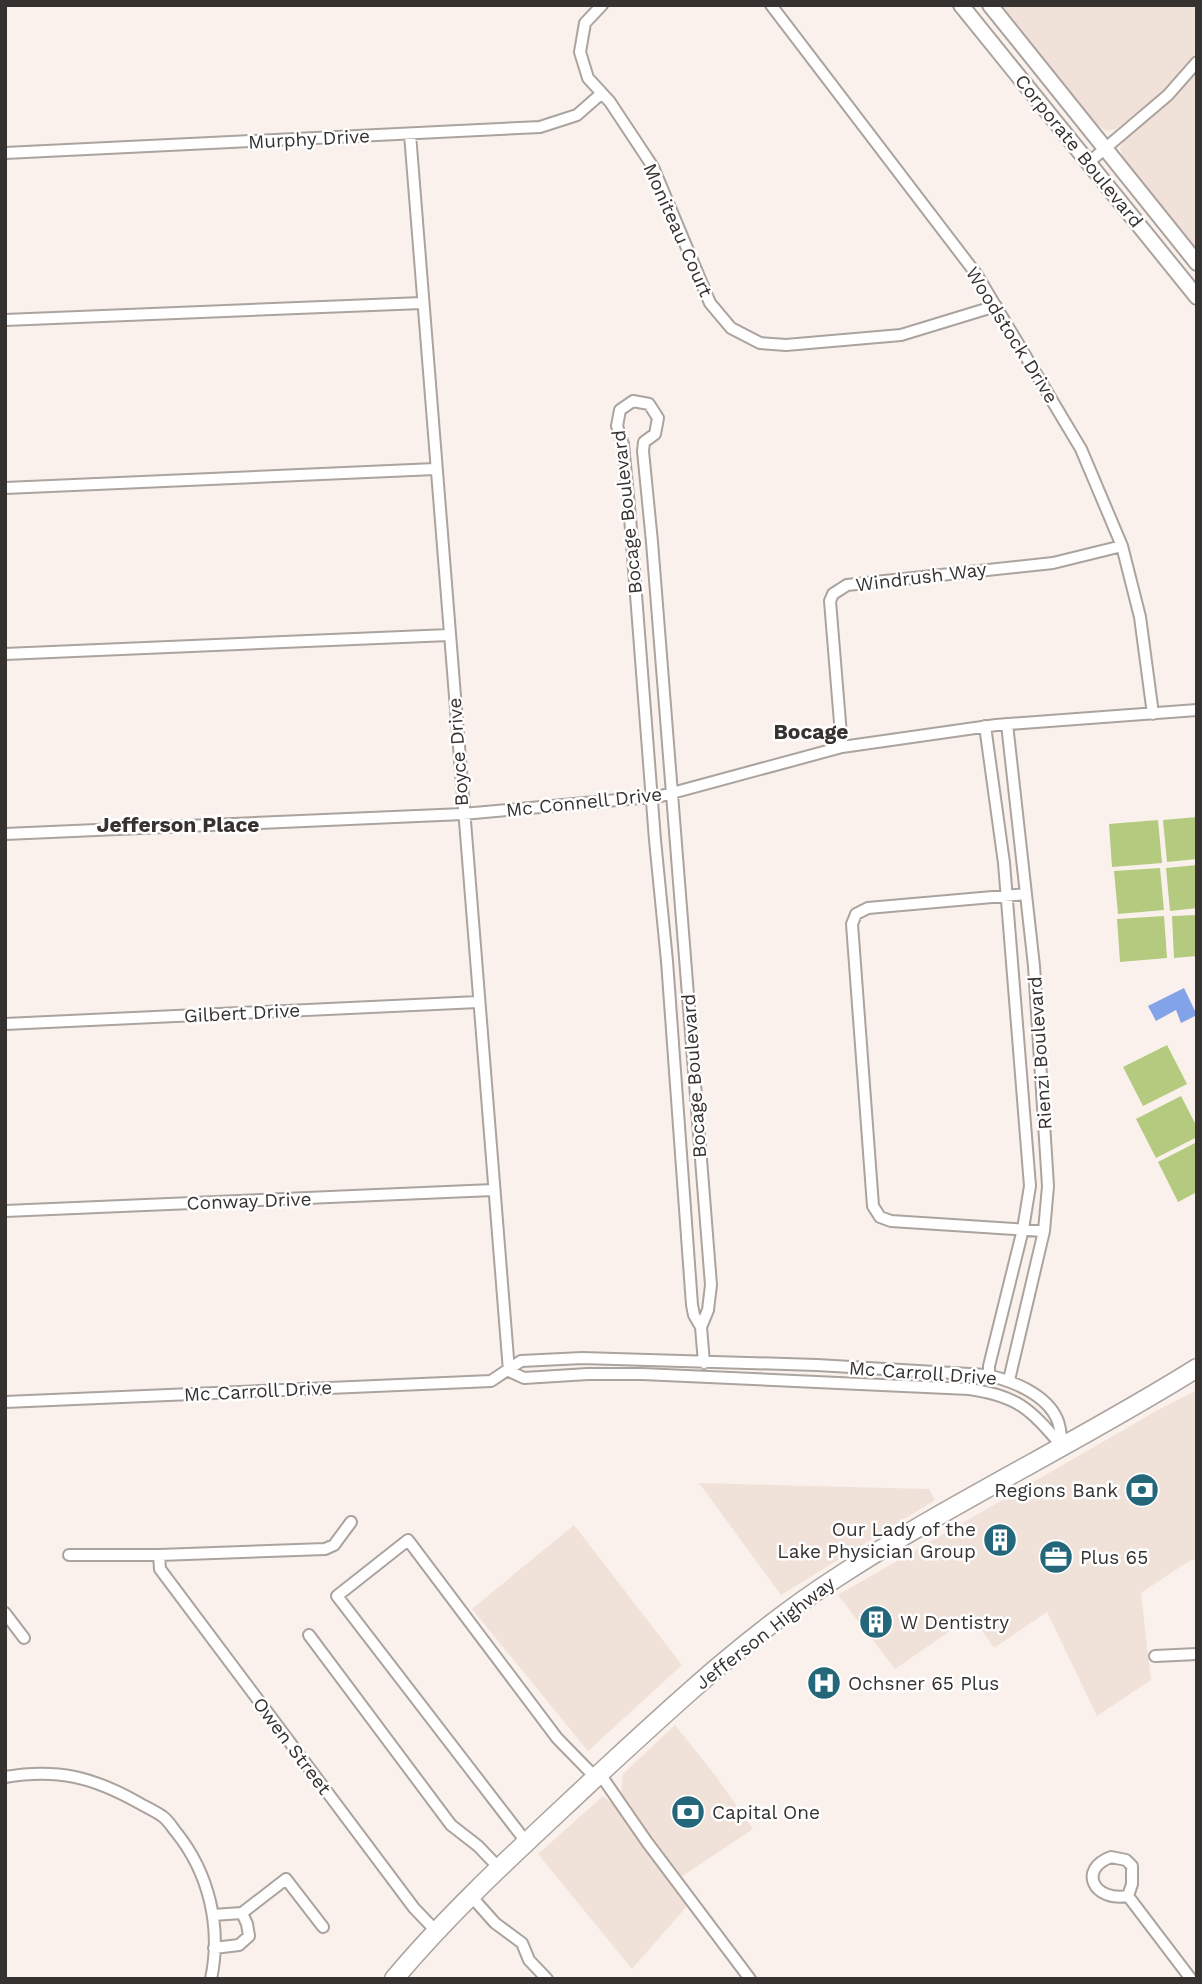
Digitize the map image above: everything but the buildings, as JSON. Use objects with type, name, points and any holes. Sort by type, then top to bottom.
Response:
[{"type":"main road","name":"Jefferson Highway","points":[[398,1977],[436,1931],[598,1776],[709,1673],[799,1603],[881,1549],[1197,1368]]},
{"type":"street","name":"Moniteau Court","points":[[602,5],[585,23],[580,52],[588,78],[626,125],[653,167],[710,303],[731,328],[760,343],[786,345],[901,335],[996,306]]},
{"type":"street","name":"Woodstock Drive","points":[[771,5],[977,275],[1081,449],[1122,546],[1140,617],[1153,713]]},
{"type":"street","name":"Corporate Boulevard","points":[[961,5],[1197,297]]},
{"type":"street","name":"Corporate Boulevard","points":[[990,5],[1197,263]]},
{"type":"street","points":[[1088,163],[1168,95],[1197,62]]},
{"type":"street","name":"Murphy Drive","points":[[5,153],[540,127],[576,115],[602,93]]},
{"type":"street","name":"Boyce Drive","points":[[410,134],[509,1371]]},
{"type":"street","points":[[5,320],[422,303]]},
{"type":"street","name":"Bocage Boulevard","points":[[701,1327],[708,1310],[711,1285],[643,451],[644,442],[655,434],[658,418],[649,404],[633,401],[620,410],[617,426],[623,444],[630,517],[692,1305],[701,1327],[704,1363]]},
{"type":"street","points":[[5,488],[435,469]]},
{"type":"street","name":"Windrush Way","points":[[842,747],[830,601],[837,591],[847,585],[1063,561],[1122,546]]},
{"type":"street","points":[[5,654],[449,635]]},
{"type":"street","name":"Mc Connell Drive","points":[[5,834],[463,814],[652,796],[842,747],[985,726],[1197,710]]},
{"type":"street","name":"Rienzi Boulevard","points":[[1007,724],[1034,966],[1048,1156],[1044,1231],[1009,1380]]},
{"type":"street","name":"Rienzi Boulevard","points":[[985,726],[1007,895],[1030,1186],[989,1376]]},
{"type":"street","points":[[1026,894],[868,908],[856,914],[852,924],[873,1206],[880,1217],[891,1222],[1044,1231]]},
{"type":"street","name":"Gilbert Drive","points":[[5,1024],[478,1002]]},
{"type":"street","name":"Conway Drive","points":[[5,1211],[493,1190]]},
{"type":"street","name":"Mc Carroll Drive","points":[[5,1402],[491,1381],[521,1361],[534,1360],[631,1358],[704,1363],[817,1365],[989,1376],[1009,1380],[1029,1391],[1058,1419],[1062,1447]]},
{"type":"street","name":"Mc Carroll Drive","points":[[509,1371],[524,1378],[642,1374],[969,1389],[996,1393],[1022,1405],[1062,1447]]},
{"type":"street","points":[[68,1555],[159,1555],[325,1549],[334,1545],[351,1522]]},
{"type":"street","points":[[527,1843],[337,1596],[408,1540],[557,1738],[598,1776],[750,1979]]},
{"type":"street","name":"Owen Street","points":[[159,1555],[160,1569],[414,1908],[436,1931]]},
{"type":"street","points":[[5,1613],[24,1638]]},
{"type":"street","points":[[309,1635],[451,1825],[478,1846],[500,1869]]},
{"type":"street","points":[[1155,1656],[1197,1654]]},
{"type":"street","points":[[5,1777],[42,1773],[64,1774],[96,1781],[164,1817],[188,1847],[204,1880],[213,1915],[211,1979]]},
{"type":"street","points":[[213,1915],[242,1913],[286,1879],[323,1927]]},
{"type":"street","points":[[471,1896],[495,1923],[523,1943],[529,1960],[547,1979]]},
{"type":"street","points":[[1128,1896],[1191,1979]]},
{"type":"street","points":[[214,1948],[240,1945],[249,1936],[242,1913]]},
{"type":"shaded area","points":[[999,5],[1197,5],[1197,50],[1183,71],[1161,93],[1116,129],[1107,131],[1094,123]]},
{"type":"shaded area","points":[[1197,71],[1197,251],[1123,159],[1120,148],[1125,138],[1173,98]]},
{"type":"shaded area","points":[[1197,1390],[1197,1559],[1189,1561],[1141,1593],[1151,1680],[1097,1716],[1047,1612],[994,1648],[972,1616],[895,1669],[838,1595],[1158,1410]]},
{"type":"shaded area","points":[[699,1483],[929,1489],[935,1500],[781,1595]]},
{"type":"shaded area","points":[[574,1525],[682,1665],[588,1751],[472,1609]]},
{"type":"shaded area","points":[[675,1725],[753,1829],[681,1877],[621,1793],[623,1774]]},
{"type":"shaded area","points":[[603,1796],[615,1806],[687,1906],[632,1969],[538,1854]]},
{"type":"green space","points":[[1197,817],[1197,859],[1167,862],[1163,820]]},
{"type":"green space","points":[[1158,820],[1162,863],[1112,867],[1109,824]]},
{"type":"green space","points":[[1197,865],[1197,908],[1170,911],[1166,868]]},
{"type":"green space","points":[[1160,868],[1164,910],[1118,914],[1114,871]]},
{"type":"green space","points":[[1197,915],[1197,956],[1174,958],[1172,916]]},
{"type":"green space","points":[[1164,916],[1167,958],[1120,962],[1117,919]]},
{"type":"green space","points":[[1167,1045],[1187,1084],[1143,1106],[1123,1067]]},
{"type":"green space","points":[[1181,1096],[1197,1127],[1197,1137],[1156,1158],[1136,1119]]},
{"type":"green space","points":[[1197,1142],[1197,1192],[1178,1202],[1158,1162]]},
{"type":"water","points":[[1184,988],[1197,1015],[1181,1023],[1176,1010],[1156,1021],[1148,1006]]},
{"type":"place","name":"Regions Bank","points":[[1142,1490]]},
{"type":"place","name":"Our Lady of the Lake Physician Group","points":[[1000,1540]]},
{"type":"place","name":"Plus 65","points":[[1056,1557]]},
{"type":"place","name":"W Dentistry","points":[[876,1622]]},
{"type":"place","name":"Ochsner 65 Plus","points":[[824,1683]]},
{"type":"place","name":"Capital One","points":[[688,1812]]},
{"type":"district","name":"Bocage","points":[[811,731]]},
{"type":"district","name":"Jefferson Place","points":[[178,824]]}]
